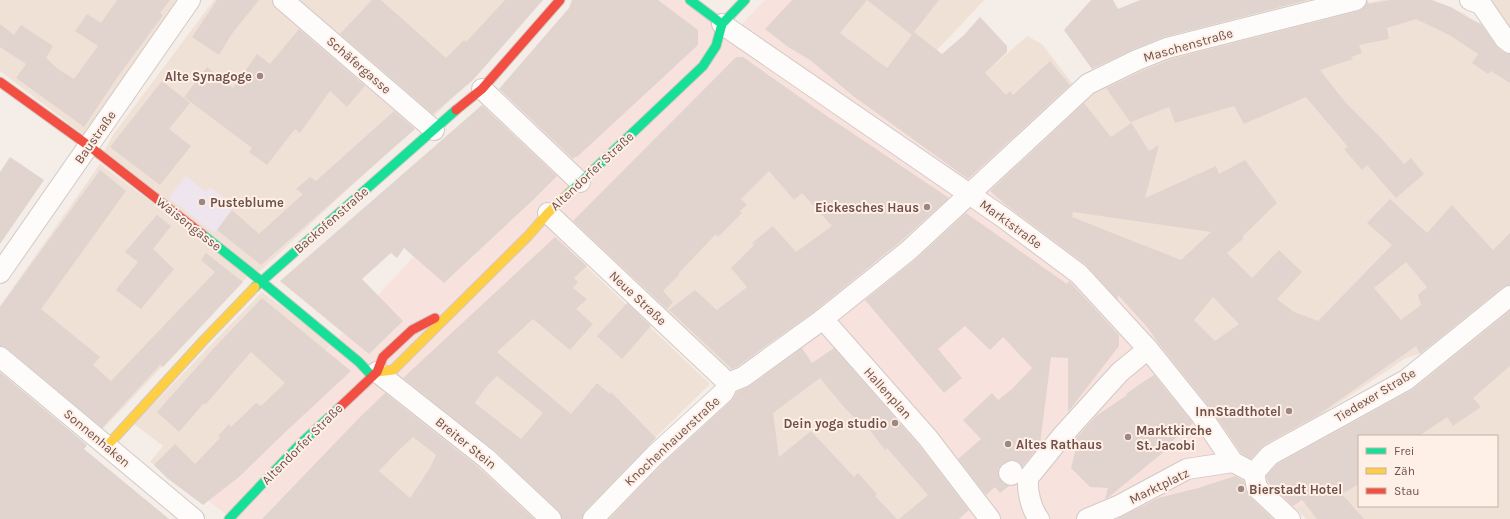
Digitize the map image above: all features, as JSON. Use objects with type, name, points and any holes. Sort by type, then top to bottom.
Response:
[{"type":"street","name":"Baustraße","points":[[0,273],[190,0]]},
{"type":"street","name":"Schäfergasse","points":[[283,0],[434,130]]},
{"type":"street","name":"Backofenstraße","points":[[107,446],[204,340],[261,281],[482,89],[560,0]]},
{"type":"street","points":[[690,0],[722,24],[745,0]]},
{"type":"street","name":"Maschenstraße","points":[[970,195],[1036,131],[1088,84],[1137,60],[1167,48],[1356,0]]},
{"type":"street","points":[[1477,1],[1505,39],[1510,43]]},
{"type":"street","name":"Altendorfer Straße","points":[[374,374],[393,370],[528,236],[548,212],[703,66],[716,46],[722,24]]},
{"type":"street","name":"Marktstraße","points":[[722,24],[1004,218],[1079,274],[1148,349],[1201,415],[1232,462]]},
{"type":"street","name":"Waisengasse","points":[[0,82],[89,146],[261,281],[374,374]]},
{"type":"street","points":[[482,89],[580,182]]},
{"type":"street","points":[[823,320],[908,251],[970,195]]},
{"type":"street","name":"Neue Straße","points":[[548,212],[728,383]]},
{"type":"street","name":"Tiedexer Straße","points":[[1254,473],[1270,456],[1406,380],[1510,296]]},
{"type":"street","name":"Altendorfer Straße","points":[[229,519],[300,444],[374,374],[383,357],[412,330],[451,311]]},
{"type":"street","name":"Knochenhauerstraße","points":[[593,519],[655,455],[724,392],[728,383],[743,377],[823,320]]},
{"type":"street","name":"Hallenplan","points":[[823,320],[928,438],[990,519]]},
{"type":"street","points":[[1038,518],[1027,487],[1016,475],[1120,372],[1148,349]]},
{"type":"street","name":"Sonnenhaken","points":[[0,357],[194,519]]},
{"type":"street","name":"Breiter Stein","points":[[374,374],[486,458],[551,519]]},
{"type":"street","points":[[1232,462],[1254,473],[1256,488],[1290,519]]},
{"type":"street","name":"Marktplatz","points":[[1088,519],[1118,506],[1187,469],[1232,462]]},
{"type":"shaded area","points":[[0,0],[177,0],[84,135],[0,71]]},
{"type":"shaded area","points":[[214,0],[276,0],[419,123],[259,272],[104,151],[113,135]]},
{"type":"shaded area","points":[[288,0],[542,0],[489,62],[432,118]]},
{"type":"shaded area","points":[[651,0],[696,0],[736,30],[765,0],[813,0],[793,20],[1058,220],[1158,300],[1281,449],[1314,501],[1269,519],[921,519],[946,494],[821,371],[796,366],[771,325],[927,202],[741,80],[301,519],[233,519],[196,492]]},
{"type":"shaded area","points":[[813,0],[984,0],[894,96],[793,20]]},
{"type":"shaded area","points":[[1381,0],[1433,0],[1465,14],[1510,49],[1510,289],[1419,354],[1406,358],[1300,429],[1242,461],[980,187],[1080,99],[1145,64],[1301,19]]},
{"type":"shaded area","points":[[1491,0],[1510,0],[1510,32],[1504,28]]},
{"type":"shaded area","points":[[1027,36],[1042,44],[1075,87],[992,170],[929,122]]},
{"type":"shaded area","points":[[741,80],[928,202],[771,325],[731,371],[585,235]]},
{"type":"shaded area","points":[[100,164],[249,275],[101,431],[0,348],[0,306]]},
{"type":"shaded area","name":"Pusteblume","points":[[186,176],[206,192],[210,187],[235,206],[214,233],[169,198]]},
{"type":"shaded area","points":[[570,251],[710,384],[658,435],[581,519],[563,519],[420,401]]},
{"type":"shaded area","points":[[262,292],[332,344],[196,492],[150,462],[163,446],[134,424]]},
{"type":"shaded area","points":[[1510,306],[1510,519],[1306,519],[1268,479],[1268,466]]},
{"type":"shaded area","points":[[782,344],[821,371],[947,493],[921,519],[601,519]]},
{"type":"shaded area","points":[[412,410],[474,458],[539,519],[303,519]]},
{"type":"building","points":[[117,0],[170,0],[160,13],[163,15],[119,75],[84,127],[16,78],[26,64],[0,47],[0,24],[14,35],[21,25],[53,46],[46,58],[58,69],[74,79],[98,46],[75,31],[87,14],[101,23]]},
{"type":"building","points":[[217,0],[259,0],[231,35],[219,55],[192,37]]},
{"type":"building","points":[[372,0],[381,0],[446,58],[464,40],[466,42],[505,0],[543,0],[473,80],[433,114],[340,34]]},
{"type":"building","points":[[572,0],[658,0],[698,30],[698,45],[577,157],[576,156],[573,159],[499,89],[569,8]]},
{"type":"building","points":[[792,0],[867,0],[939,0],[914,32],[942,54],[964,35],[980,17],[1007,46],[1007,52],[985,73],[1006,95],[1010,91],[1013,95],[1050,61],[1070,85],[968,179],[853,96],[810,60],[788,47],[765,29]],"holes":[[[867,0],[912,35],[887,68],[840,33]]]},
{"type":"building","points":[[1091,0],[1113,0],[1118,9],[1140,0],[1309,0],[1164,37],[1092,69],[1064,30]]},
{"type":"building","points":[[1367,0],[1369,4],[1390,0],[1431,0],[1451,7],[1481,24],[1498,48],[1503,52],[1510,54],[1510,83],[1491,71],[1488,74],[1472,63],[1478,54],[1451,36],[1416,19],[1387,28],[1389,39],[1359,45],[1362,53],[1351,57],[1353,59],[1320,70],[1345,102],[1381,138],[1404,164],[1411,158],[1424,174],[1396,198],[1367,165],[1362,170],[1344,149],[1348,147],[1306,97],[1244,124],[1234,106],[1175,123],[1169,107],[1131,122],[1149,151],[1159,145],[1145,198],[1216,166],[1219,174],[1245,160],[1277,203],[1242,237],[1244,238],[1227,253],[1252,278],[1279,250],[1302,272],[1277,299],[1294,312],[1318,321],[1392,245],[1367,223],[1390,199],[1427,233],[1452,205],[1493,250],[1510,233],[1510,285],[1503,287],[1420,354],[1416,346],[1318,415],[1264,445],[1251,459],[1241,453],[1210,408],[1147,327],[1118,295],[1118,300],[1086,265],[1006,205],[990,191],[1084,103],[1111,137],[1131,123],[1106,88],[1171,59],[1359,11],[1364,8]],"holes":[[[1073,212],[1211,232],[1181,260],[1072,217]],[[1406,262],[1427,287],[1418,295],[1421,305],[1401,320],[1374,288]],[[1213,297],[1239,324],[1215,341],[1194,320]]]},
{"type":"building","points":[[299,29],[365,86],[347,107],[330,91],[300,133],[295,129],[267,165],[249,152],[252,148],[184,97],[207,67],[233,88],[257,54],[270,64]]},
{"type":"building","points":[[736,57],[743,57],[821,112],[949,198],[900,242],[816,310],[737,367],[732,369],[669,310],[695,290],[717,310],[747,287],[731,268],[754,245],[752,243],[773,226],[796,252],[832,226],[802,193],[794,200],[769,171],[741,199],[747,205],[740,211],[742,213],[718,237],[716,234],[663,291],[673,302],[667,309],[573,221]]},
{"type":"building","points":[[162,81],[190,103],[169,129],[191,146],[160,185],[110,147]]},
{"type":"building","points":[[482,105],[557,176],[444,283],[404,248],[397,258],[391,253],[362,279],[403,321],[369,354],[280,281]]},
{"type":"building","points":[[394,111],[415,129],[261,265],[217,230],[232,210],[259,234],[303,194],[296,189],[310,177],[316,181]]},
{"type":"building","points":[[10,157],[44,180],[0,244],[0,172]]},
{"type":"building","points":[[100,170],[126,191],[41,309],[100,357],[93,365],[111,381],[215,272],[201,260],[206,253],[243,282],[163,367],[160,365],[102,428],[7,348],[0,346],[0,307]]},
{"type":"building","points":[[966,213],[1067,284],[1069,281],[1119,335],[1119,346],[1068,412],[1068,358],[1051,357],[1040,445],[1022,467],[1017,461],[1012,460],[1002,464],[998,469],[998,476],[1003,483],[1009,486],[1000,493],[995,487],[986,495],[958,459],[981,439],[963,420],[992,393],[998,400],[1013,388],[1032,368],[1003,337],[990,350],[965,326],[938,349],[962,378],[944,393],[865,300],[916,259]]},
{"type":"building","points":[[157,215],[171,226],[153,249],[174,269],[141,309],[116,290],[138,262],[125,252]]},
{"type":"building","points":[[555,237],[587,266],[574,278],[578,282],[573,288],[587,299],[576,309],[593,324],[570,350],[533,319],[497,352],[571,414],[597,383],[610,394],[611,392],[656,438],[585,511],[582,519],[562,519],[559,511],[494,450],[403,378]],"holes":[[[497,376],[543,413],[521,439],[475,403],[486,387]]]},
{"type":"building","points":[[262,298],[351,371],[239,477],[203,505],[167,478],[154,465],[175,444],[195,464],[220,438],[218,436],[229,424],[231,427],[256,403],[261,406],[285,383],[251,352],[205,405],[204,403],[179,432],[157,412],[213,349]]},
{"type":"building","points":[[627,303],[651,326],[622,359],[597,336]]},
{"type":"building","points":[[1510,311],[1510,366],[1473,398],[1481,407],[1453,426],[1447,417],[1420,435],[1358,435],[1358,485],[1342,494],[1364,519],[1317,519],[1302,500],[1293,506],[1268,482],[1266,476],[1277,464],[1412,390]]},
{"type":"building","points":[[802,348],[812,363],[834,348],[919,445],[969,510],[959,519],[899,519],[928,495],[887,448],[885,450],[869,429],[867,431],[843,406],[820,378],[773,413],[779,457],[811,431],[854,477],[858,473],[877,494],[875,496],[897,519],[609,519],[663,463],[732,400],[737,392],[750,386]]},
{"type":"building","points":[[0,372],[87,445],[84,449],[169,519],[0,519]]},
{"type":"building","name":"Marktkirche St. Jacobi","points":[[1154,375],[1193,423],[1170,443],[1172,445],[1105,499],[1108,488],[1090,487],[1071,468],[1076,448],[1068,447],[1096,416]]},
{"type":"building","points":[[385,393],[478,467],[534,519],[262,519]],"holes":[[[413,437],[436,455],[430,468],[410,498],[379,471]]]},
{"type":"building","points":[[1235,476],[1244,481],[1249,496],[1273,519],[1117,519],[1158,498],[1198,488]]},
{"type":"traffic: fast","points":[[690,0],[722,24]]},
{"type":"traffic: fast","points":[[568,194],[703,66],[716,46],[722,24],[745,0]]},
{"type":"traffic: fast","points":[[255,287],[456,110]]},
{"type":"traffic: fast","points":[[202,234],[359,362],[372,376]]},
{"type":"traffic: fast","points":[[229,519],[300,444],[340,407]]},
{"type":"traffic: slow","points":[[377,372],[393,370],[528,236],[548,213],[568,194]]},
{"type":"traffic: slow","points":[[107,446],[204,340],[255,287]]},
{"type":"traffic: jam","points":[[456,110],[482,89],[560,0]]},
{"type":"traffic: jam","points":[[0,82],[89,146],[202,234]]},
{"type":"traffic: jam","points":[[340,407],[377,372],[383,357],[412,330],[435,318]]},
{"type":"place","name":"Alte Synagoge","points":[[260,76]]},
{"type":"place","name":"Pusteblume","points":[[202,202]]},
{"type":"place","name":"Eickesches Haus","points":[[927,207]]},
{"type":"place","name":"InnStadthotel","points":[[1289,411]]},
{"type":"place","name":"Dein yoga studio","points":[[895,423]]},
{"type":"place","name":"Marktkirche St. Jacobi","points":[[1128,437]]},
{"type":"place","name":"Altes Rathaus","points":[[1008,444]]},
{"type":"place","name":"Bierstadt Hotel","points":[[1241,489]]}]
